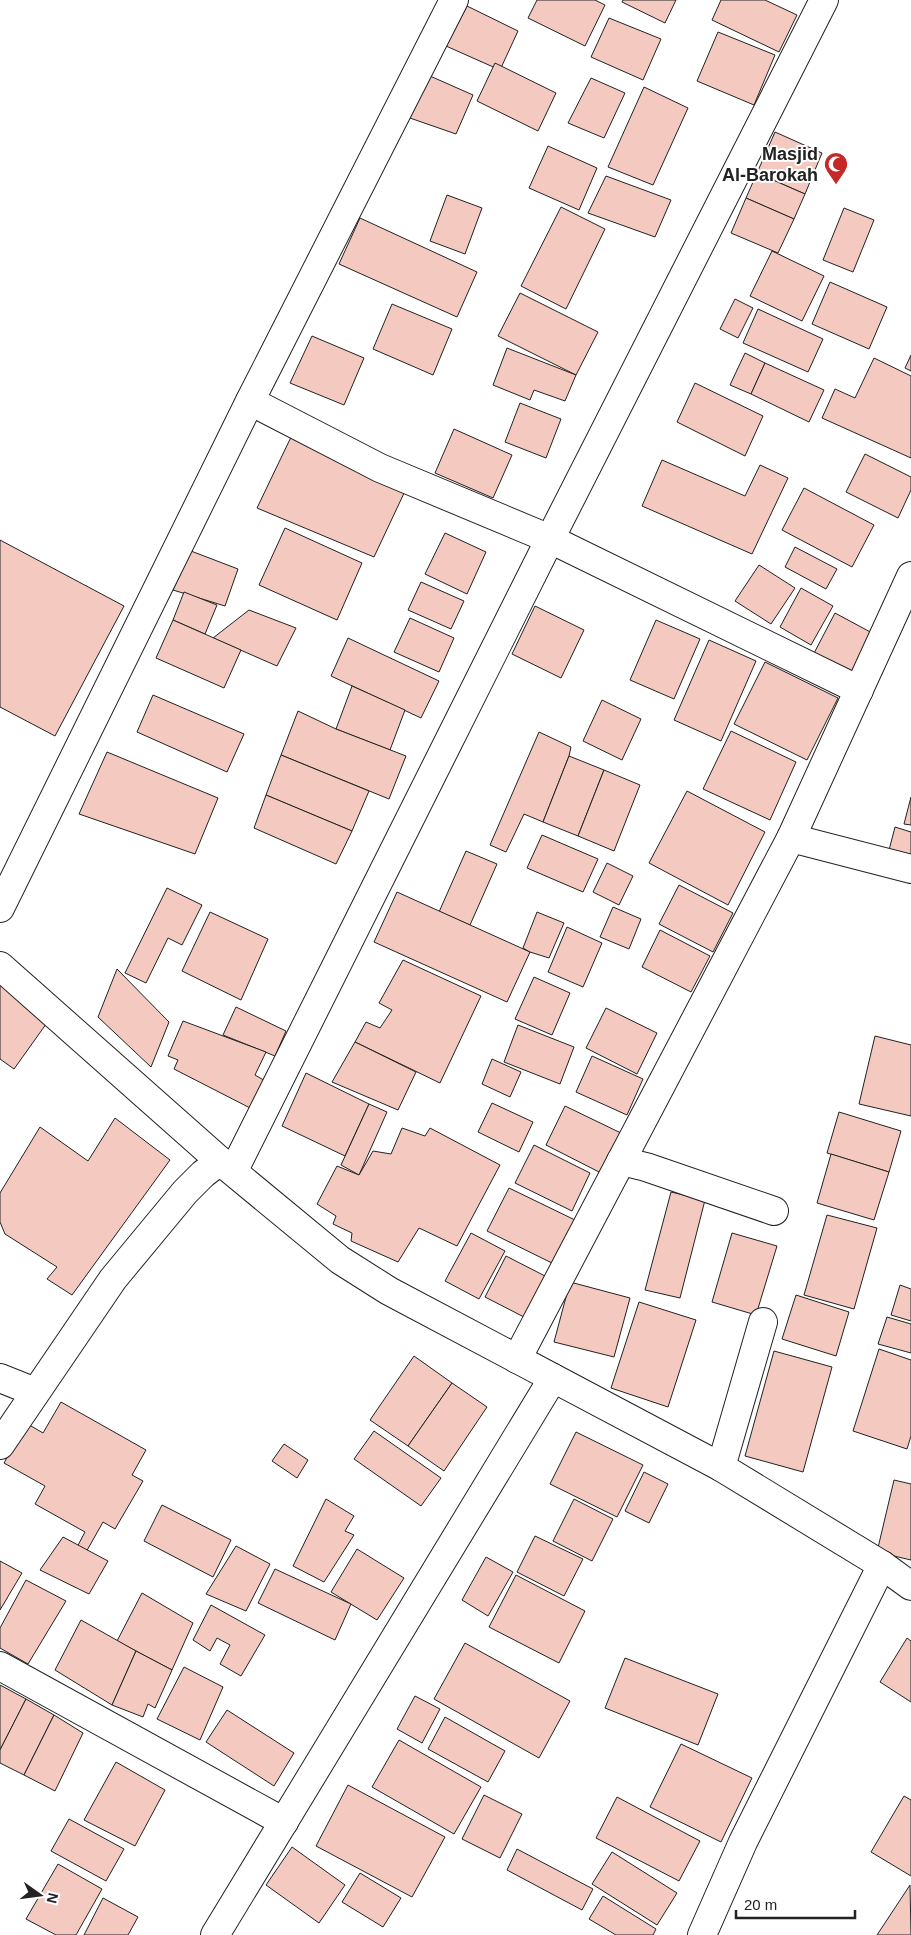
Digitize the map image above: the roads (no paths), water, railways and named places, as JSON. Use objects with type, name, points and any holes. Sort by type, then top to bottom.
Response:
[{"type":"street","points":[[0,908],[250,401],[454,0]]},
{"type":"street","points":[[0,1445],[113,1279],[185,1192],[203,1174],[227,1166],[550,540],[824,0]]},
{"type":"street","points":[[250,401],[380,468],[550,540],[859,690]]},
{"type":"street","points":[[517,1358],[791,838],[911,576]]},
{"type":"street","points":[[791,838],[911,869]]},
{"type":"street","points":[[0,966],[227,1166],[340,1260],[390,1291],[721,1467],[882,1565],[911,1586]]},
{"type":"street","points":[[621,1161],[774,1211]]},
{"type":"street","points":[[721,1467],[762,1322]]},
{"type":"street","points":[[0,1378],[35,1392]]},
{"type":"street","points":[[215,1935],[553,1378]]},
{"type":"street","points":[[702,1935],[744,1842],[882,1565]]},
{"type":"street","points":[[0,1666],[284,1822]]},
{"type":"place","name":"Masjid Al-Barokah","points":[[836,185]]}]
